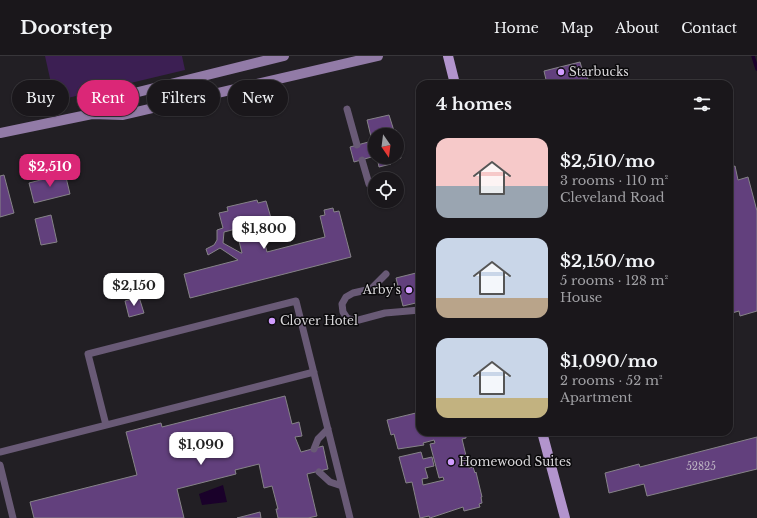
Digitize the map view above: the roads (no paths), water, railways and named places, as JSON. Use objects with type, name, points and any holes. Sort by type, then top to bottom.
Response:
[{"type":"main road","points":[[139,92],[284,56]]},
{"type":"main road","points":[[139,111],[378,56]]},
{"type":"main road","points":[[448,56],[454,80]]},
{"type":"main road","points":[[0,133],[82,116]]},
{"type":"main road","points":[[543,436],[565,518]]},
{"type":"lane","points":[[347,110],[357,145]]},
{"type":"lane","points":[[362,160],[368,181]]},
{"type":"lane","points":[[386,274],[371,289],[353,293],[346,297],[342,304],[343,312],[347,318],[355,321],[385,313],[416,310]]},
{"type":"lane","points":[[106,425],[88,354],[296,301],[350,518]]},
{"type":"lane","points":[[0,452],[314,372]]},
{"type":"lane","points":[[314,449],[318,439],[328,429]]},
{"type":"lane","points":[[0,465],[13,518]]},
{"type":"lane","points":[[319,472],[330,482],[342,486]]},
{"type":"waterway","points":[[753,56],[757,69]]},
{"type":"place","name":"Starbucks","points":[[561,72]]},
{"type":"place","name":"Arby's","points":[[409,290]]},
{"type":"place","name":"Clover Hotel","points":[[272,321]]},
{"type":"place","name":"Homewood Suites","points":[[451,462]]}]
